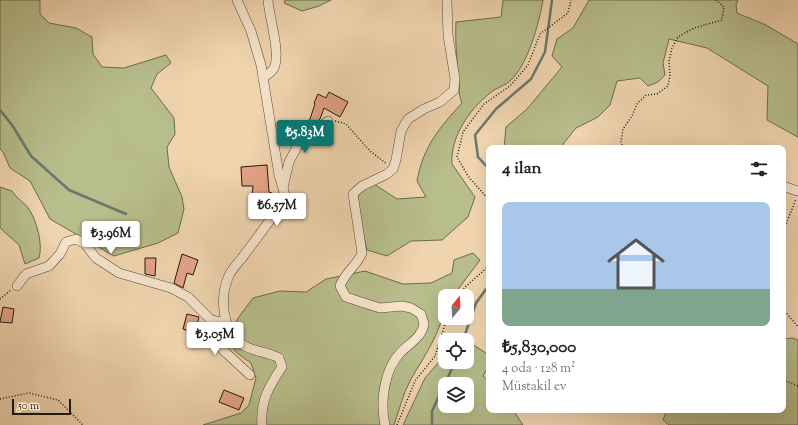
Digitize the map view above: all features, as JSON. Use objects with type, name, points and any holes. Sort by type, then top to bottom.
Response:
[{"type":"street","points":[[237,0],[251,31],[263,78],[284,194],[278,208],[228,276],[224,293],[225,323],[239,342],[250,349],[272,354],[279,358],[282,367],[264,398],[261,412],[262,425]]},
{"type":"street","points":[[263,78],[270,74],[274,67],[276,55],[268,0]]},
{"type":"street","points":[[385,425],[383,415],[385,387],[391,365],[400,352],[419,337],[424,324],[421,314],[412,308],[402,306],[380,308],[346,297],[340,286],[345,273],[359,261],[362,252],[353,194],[362,186],[387,174],[393,169],[401,131],[408,119],[424,109],[440,102],[454,90],[455,79],[448,36],[447,0]]},
{"type":"street","points":[[282,189],[289,162],[299,143],[328,121]]},
{"type":"street","points":[[786,187],[797,191]]},
{"type":"street","points":[[17,286],[26,274],[49,266],[60,254],[66,242],[76,239],[85,244],[96,258],[119,273],[171,288],[188,297],[211,320],[216,336],[223,350],[250,375]]},
{"type":"street","points":[[211,320],[225,323]]},
{"type":"path","points":[[486,197],[468,176],[457,157],[463,132],[484,104],[510,86],[528,65],[540,34],[568,13],[571,0]]},
{"type":"path","points":[[622,145],[623,128],[632,116],[637,104],[646,96],[657,94],[668,86],[670,75],[669,61],[672,48],[678,37],[694,28],[722,20],[724,8],[716,0]]},
{"type":"path","points":[[328,121],[346,124],[370,151],[393,169]]},
{"type":"path","points":[[786,223],[797,191]]},
{"type":"path","points":[[463,289],[486,269]]},
{"type":"path","points":[[0,298],[17,286]]},
{"type":"path","points":[[786,313],[798,327]]},
{"type":"path","points":[[397,425],[415,381],[436,356],[445,325]]},
{"type":"path","points":[[786,381],[798,386]]},
{"type":"path","points":[[0,399],[29,393],[58,400],[83,425]]},
{"type":"green space","points":[[0,0],[40,0],[40,14],[49,23],[76,28],[92,37],[93,54],[102,67],[124,68],[166,55],[171,63],[157,74],[151,88],[174,118],[175,134],[167,147],[169,167],[182,197],[184,209],[178,233],[158,243],[114,256],[50,219],[30,181],[10,168],[3,152],[0,149]]},
{"type":"green space","points":[[285,0],[331,0],[319,6],[302,11],[284,3]]},
{"type":"green space","points":[[503,0],[543,0],[536,32],[522,65],[510,81],[494,90],[478,104],[464,122],[455,142],[452,153],[452,164],[475,197],[468,217],[442,240],[411,241],[387,256],[367,250],[356,202],[360,192],[374,184],[397,199],[426,197],[417,181],[423,158],[439,130],[462,103],[457,59],[456,22],[501,17]]},
{"type":"green space","points":[[589,0],[738,0],[736,4],[737,13],[766,25],[798,44],[798,137],[767,120],[768,86],[707,48],[669,39],[663,63],[665,75],[658,82],[648,86],[640,78],[617,81],[610,105],[598,117],[576,128],[563,145],[504,145],[506,127],[527,109],[562,67],[552,56],[557,39],[573,28]]},
{"type":"green space","points":[[0,187],[12,191],[29,209],[40,240],[39,258],[25,264],[19,245],[0,228]]},
{"type":"green space","points":[[473,253],[480,260],[458,289],[438,289],[438,325],[440,325],[428,351],[410,381],[394,425],[203,425],[241,413],[249,405],[256,378],[251,363],[237,353],[227,341],[238,318],[253,298],[280,291],[306,292],[326,279],[365,271],[403,284],[431,283],[452,273],[454,260]]},
{"type":"green space","points":[[793,338],[798,340],[798,425],[669,425],[663,420],[666,413],[786,413],[786,339]]},
{"type":"green space","points":[[474,345],[486,353],[486,371],[483,376],[486,378],[486,413],[515,413],[523,425],[403,425],[425,378],[438,363],[438,369],[474,369]]},
{"type":"building","points":[[329,92],[348,102],[340,117],[324,108],[320,119],[315,124],[309,122],[318,94],[326,98]]},
{"type":"building","points":[[267,165],[269,192],[272,193],[270,207],[251,205],[253,186],[242,186],[241,167]]},
{"type":"building","points":[[182,254],[198,260],[193,275],[187,273],[183,288],[174,283]]},
{"type":"building","points":[[145,258],[156,258],[155,276],[145,274]]},
{"type":"building","points":[[3,307],[14,309],[12,323],[0,322]]},
{"type":"building","points":[[187,314],[199,317],[195,333],[183,329]]},
{"type":"building","points":[[224,390],[244,398],[239,410],[219,402]]},
{"type":"waterway","points":[[486,166],[478,157],[475,135],[496,109],[531,79],[545,52],[552,0]]},
{"type":"waterway","points":[[0,110],[12,125],[31,156],[69,190],[126,214]]},
{"type":"waterway","points":[[465,333],[476,303],[486,289]]},
{"type":"waterway","points":[[432,425],[432,411],[452,369]]}]
